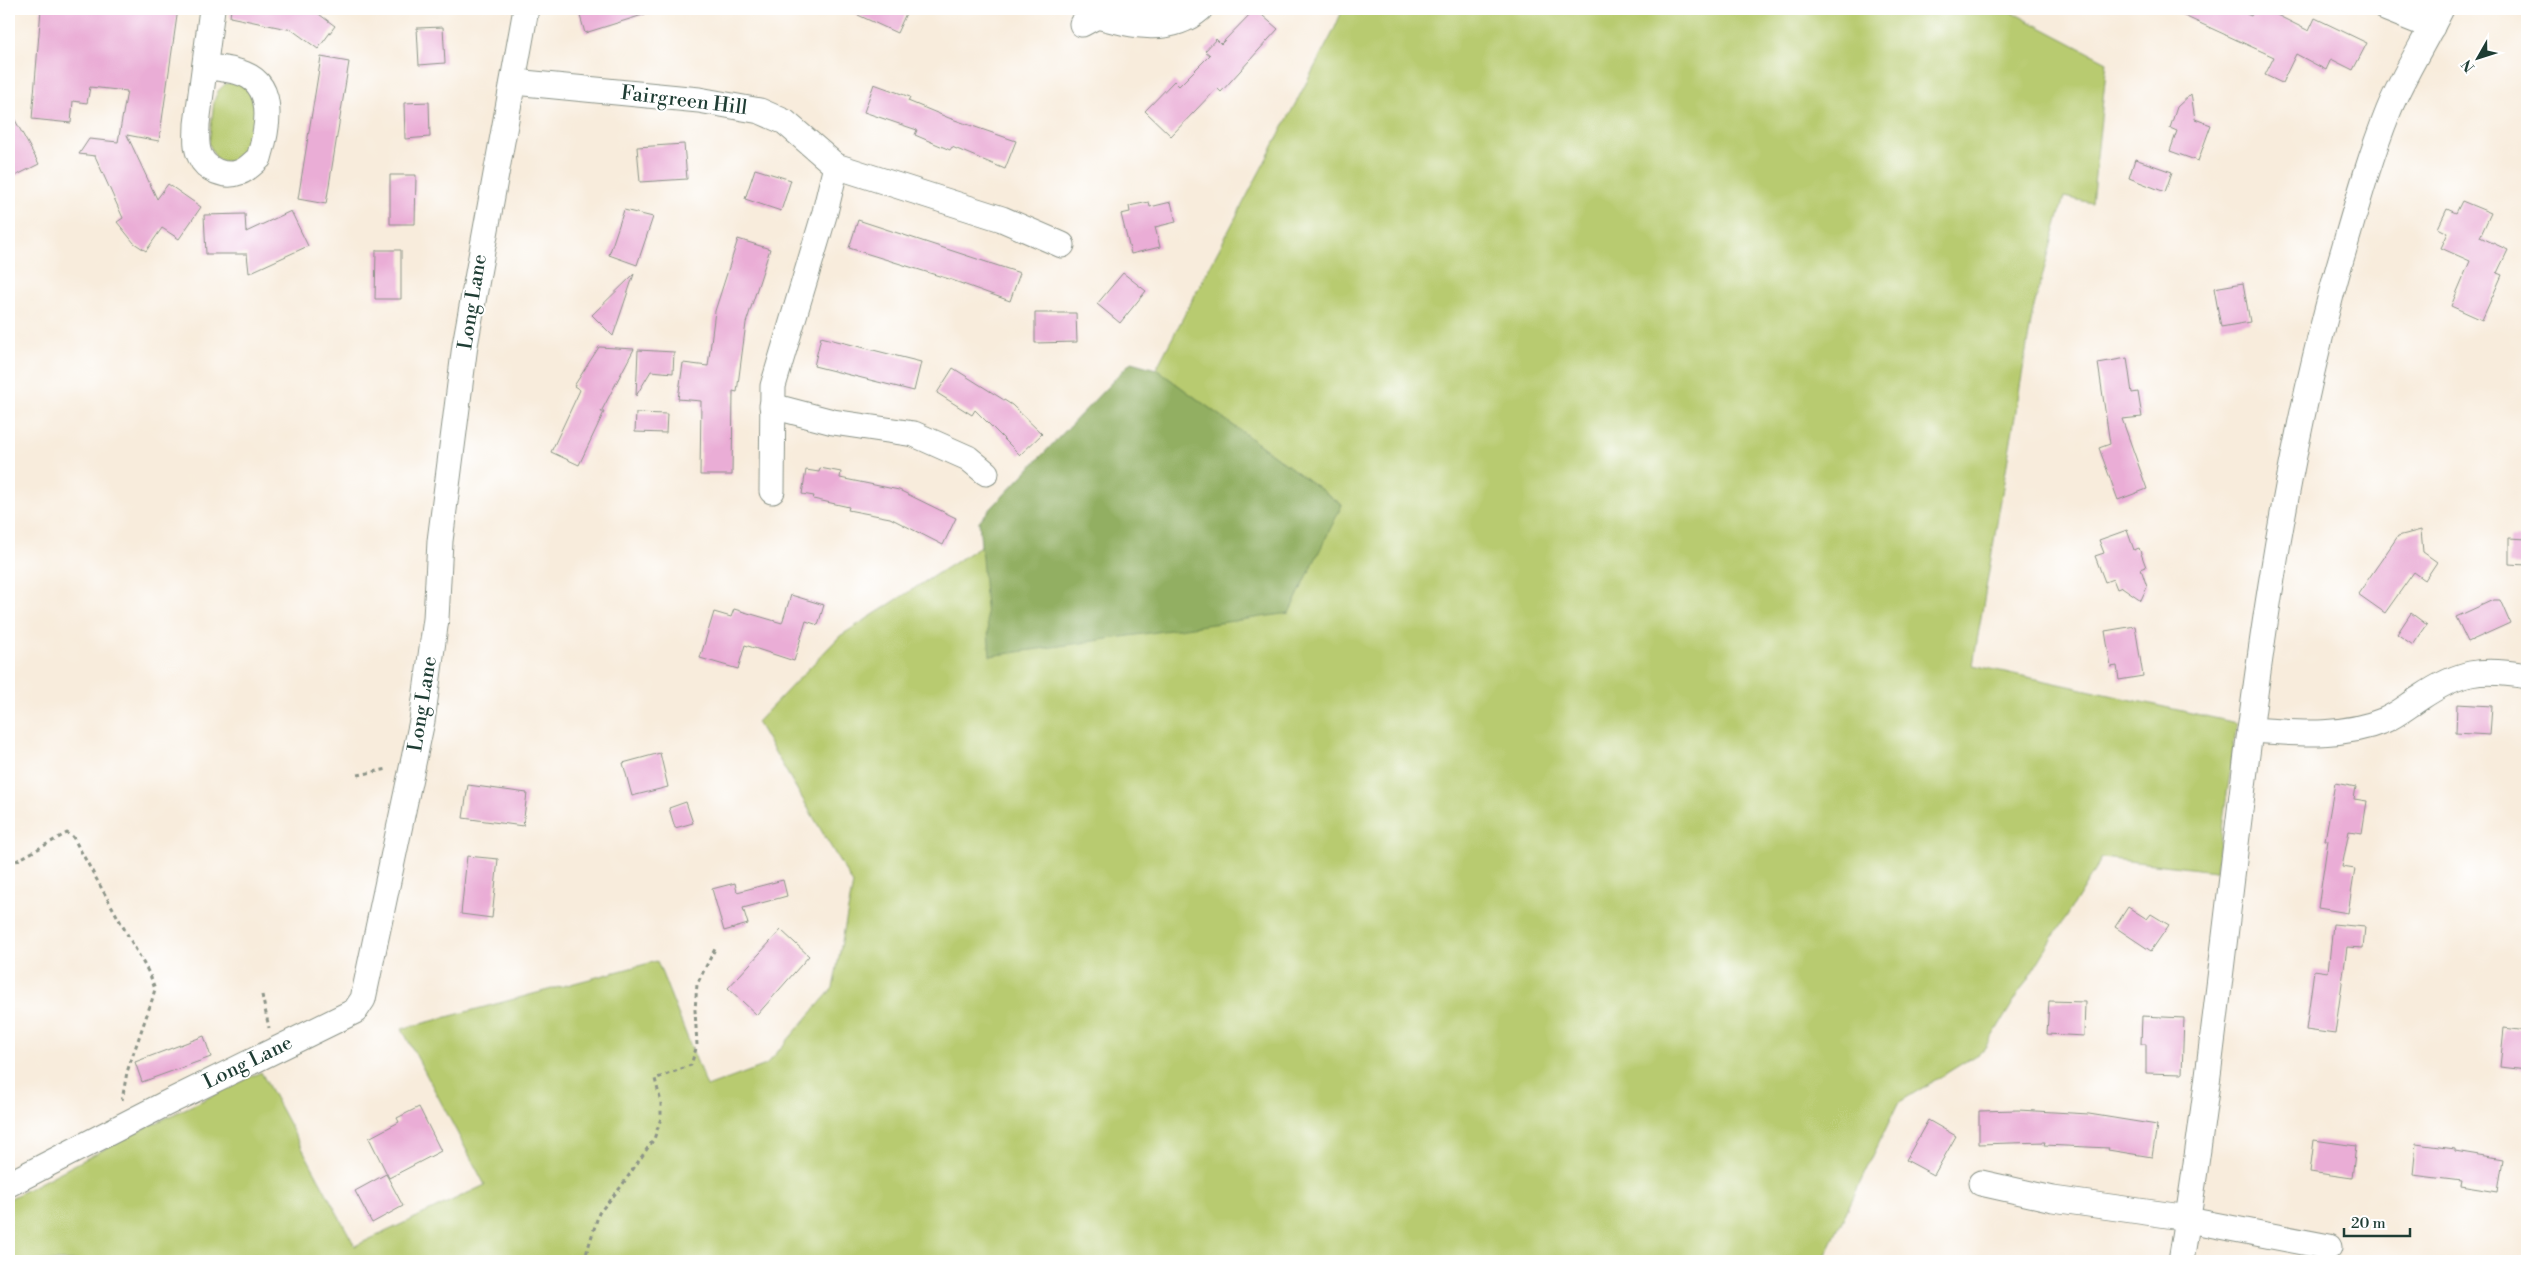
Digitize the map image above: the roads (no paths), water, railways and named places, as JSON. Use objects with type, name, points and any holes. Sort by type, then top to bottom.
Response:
[{"type":"street","points":[[205,67],[212,9]]},
{"type":"street","name":"Long Lane","points":[[9,1184],[355,1011],[363,999],[422,720],[436,620],[440,541],[465,345],[526,9]]},
{"type":"street","points":[[1082,24],[1097,16],[1123,23],[1168,26],[1189,18],[1200,9]]},
{"type":"street","points":[[2181,1261],[2274,557],[2297,436],[2325,317],[2355,210],[2388,110],[2437,18],[2388,9]]},
{"type":"street","name":"Fairgreen Hill","points":[[514,82],[699,100],[760,111],[785,122],[836,166],[1002,219],[1062,245]]},
{"type":"street","points":[[772,492],[773,386],[825,212],[836,166]]},
{"type":"street","points":[[772,406],[833,422],[914,434],[968,458],[986,473]]},
{"type":"street","points":[[2250,730],[2310,734],[2355,730],[2386,720],[2434,689],[2467,673],[2495,671],[2527,676]]},
{"type":"street","points":[[1981,1183],[2053,1199],[2188,1219],[2329,1247]]}]
